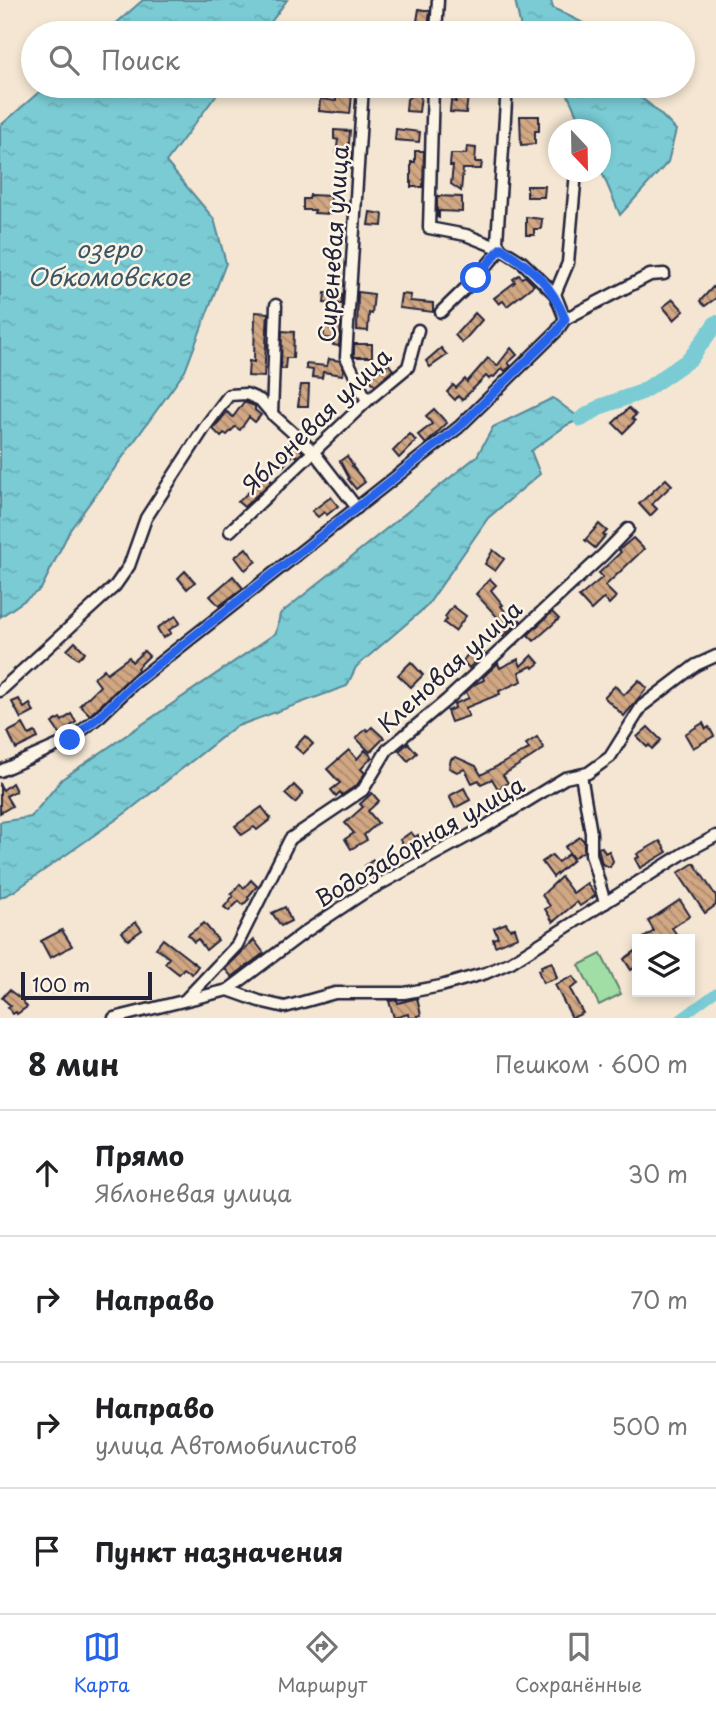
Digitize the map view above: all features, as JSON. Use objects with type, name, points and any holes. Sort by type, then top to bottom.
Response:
[{"type":"street","points":[[437,21],[438,0]]},
{"type":"street","name":"Сиреневая улица","points":[[362,98],[346,357],[367,401]]},
{"type":"street","points":[[433,98],[428,226],[466,235],[501,248],[522,262],[555,294],[565,319]]},
{"type":"street","points":[[501,248],[497,242],[506,98]]},
{"type":"street","points":[[555,294],[568,263],[575,182]]},
{"type":"street","points":[[441,312],[476,278],[501,248]]},
{"type":"street","points":[[0,771],[70,740],[100,716],[133,684],[459,427],[557,331],[565,319],[650,275],[664,274]]},
{"type":"street","points":[[272,414],[276,305]]},
{"type":"street","name":"Яблоневая улица","points":[[230,531],[367,401],[408,367],[418,330]]},
{"type":"street","points":[[0,691],[115,586],[130,566],[146,518],[229,395],[246,394],[260,400],[313,451],[357,508]]},
{"type":"street","name":"Кленовая улица","points":[[183,1001],[237,945],[290,839],[363,790],[387,750],[448,699],[628,529]]},
{"type":"street","name":"Водозаборная улица","points":[[114,1018],[228,990],[362,894],[484,828],[565,778],[589,773],[610,757],[642,706],[696,665],[716,656]]},
{"type":"street","points":[[581,775],[591,833],[591,854],[605,902]]},
{"type":"street","points":[[228,990],[285,1007],[335,993],[404,993],[486,973],[511,962],[684,853],[716,836]]},
{"type":"green space","points":[[601,954],[621,994],[599,1005],[579,965]]},
{"type":"water","points":[[143,0],[287,0],[272,21],[119,21]]},
{"type":"water","points":[[515,0],[551,0],[553,8],[579,21],[519,21]]},
{"type":"water","name":"озеро Обкомовское","points":[[32,98],[214,98],[166,162],[214,219],[226,263],[185,371],[70,530],[41,589],[0,617],[0,126]]},
{"type":"water","points":[[569,98],[641,98],[676,130],[668,162],[620,215],[606,182],[611,182],[611,119],[579,119]]},
{"type":"water","points":[[553,398],[581,419],[567,425],[531,451],[540,474],[488,518],[427,606],[356,667],[347,686],[235,727],[127,812],[13,892],[0,898],[0,822],[31,817],[62,779],[276,633],[280,614],[477,456],[493,427]]},
{"type":"building","points":[[419,9],[430,11],[429,21],[417,21]]},
{"type":"building","points":[[336,98],[352,98],[350,114],[319,111],[320,99],[336,101]]},
{"type":"building","points":[[421,98],[419,112],[406,111],[407,99]]},
{"type":"building","points":[[456,98],[468,98],[466,113],[450,112],[451,101],[456,102]]},
{"type":"building","points":[[520,116],[539,116],[539,131],[535,131],[535,144],[521,145]]},
{"type":"building","points":[[396,129],[420,132],[419,142],[395,140]]},
{"type":"building","points":[[334,130],[350,131],[348,156],[336,154],[338,140],[334,139]]},
{"type":"building","points":[[467,147],[476,148],[475,162],[482,162],[481,169],[463,169],[461,191],[451,184],[451,154],[466,154]]},
{"type":"building","points":[[415,151],[424,151],[423,187],[411,187],[411,162],[415,162]]},
{"type":"building","points":[[527,186],[545,186],[544,197],[527,197]]},
{"type":"building","points":[[310,195],[331,196],[330,214],[303,210],[303,199],[309,199]]},
{"type":"building","points":[[437,196],[462,197],[462,212],[439,211],[439,218],[437,217]]},
{"type":"building","points":[[370,212],[383,214],[382,226],[368,225]]},
{"type":"building","points":[[526,217],[542,219],[541,229],[534,229],[534,235],[526,235]]},
{"type":"building","points":[[519,275],[522,278],[525,276],[534,285],[507,306],[503,301],[499,304],[494,298],[515,282],[513,279]]},
{"type":"building","points":[[713,287],[716,290],[716,298],[705,306],[700,301]]},
{"type":"building","points":[[358,292],[374,294],[368,331],[357,330]]},
{"type":"building","points":[[325,293],[342,294],[342,304],[324,303]]},
{"type":"building","points":[[401,294],[411,295],[410,301],[433,303],[433,312],[399,308]]},
{"type":"building","points":[[673,299],[684,311],[674,320],[663,307]]},
{"type":"building","points":[[255,312],[268,313],[264,377],[248,376],[249,361],[254,362]]},
{"type":"building","points":[[475,313],[482,320],[462,343],[455,335]]},
{"type":"building","points":[[334,323],[341,324],[339,346],[333,345],[334,339],[323,338],[325,325],[334,326]]},
{"type":"building","points":[[282,331],[294,332],[293,358],[286,358],[285,369],[281,369]]},
{"type":"building","points":[[354,344],[372,344],[372,357],[354,357]]},
{"type":"building","points":[[441,348],[447,355],[430,367],[426,361]]},
{"type":"building","points":[[511,348],[517,355],[508,363],[511,366],[505,371],[502,368],[489,379],[486,376],[462,400],[458,396],[455,400],[447,392],[453,385],[456,388],[465,379],[467,382],[488,358],[497,366]]},
{"type":"building","points":[[329,359],[340,361],[344,369],[343,375],[323,372],[322,378],[312,377],[313,370],[306,369],[306,364],[327,366]]},
{"type":"building","points":[[388,363],[393,370],[375,385],[369,379]]},
{"type":"building","points":[[301,385],[309,385],[308,406],[298,406]]},
{"type":"building","points":[[244,402],[255,406],[255,410],[261,415],[255,422],[249,417],[240,430],[235,427],[221,437],[213,429],[227,412],[233,417]]},
{"type":"building","points":[[629,408],[636,415],[632,418],[635,421],[623,433],[613,423]]},
{"type":"building","points":[[434,409],[447,423],[426,444],[418,435],[432,424],[426,416]]},
{"type":"building","points":[[410,434],[416,441],[399,458],[393,451]]},
{"type":"building","points":[[291,441],[303,452],[297,457],[294,454],[283,466],[276,460]]},
{"type":"building","points":[[347,456],[365,482],[356,489],[340,461]]},
{"type":"building","points":[[266,476],[272,481],[244,507],[238,502]]},
{"type":"building","points":[[666,479],[672,485],[652,504],[657,509],[650,516],[639,504]]},
{"type":"building","points":[[331,497],[338,506],[327,515],[324,512],[318,517],[312,511]]},
{"type":"building","points":[[599,524],[607,531],[595,548],[585,540]]},
{"type":"building","points":[[633,538],[644,549],[605,586],[616,597],[609,604],[604,598],[591,610],[579,597],[603,577],[599,573]]},
{"type":"building","points":[[246,548],[256,561],[245,570],[235,557]]},
{"type":"building","points":[[493,550],[504,559],[495,571],[485,564]]},
{"type":"building","points":[[185,571],[195,582],[187,589],[178,578]]},
{"type":"building","points":[[233,576],[243,588],[219,606],[210,596]]},
{"type":"building","points":[[490,579],[496,585],[491,590],[503,605],[501,606],[511,619],[515,615],[521,621],[503,636],[496,626],[502,622],[476,594]]},
{"type":"building","points":[[453,606],[466,616],[455,631],[444,623]]},
{"type":"building","points":[[552,612],[559,619],[534,641],[528,635]]},
{"type":"building","points":[[176,616],[180,623],[163,638],[157,628]]},
{"type":"building","points":[[75,642],[85,652],[78,659],[67,650]]},
{"type":"building","points":[[475,644],[484,653],[469,668],[463,661]]},
{"type":"building","points":[[144,651],[149,656],[138,670],[90,715],[80,705],[100,686],[94,678],[104,669],[107,673],[129,657],[132,662]]},
{"type":"building","points":[[532,655],[539,663],[519,672],[522,681],[499,691],[500,694],[465,708],[469,716],[451,722],[447,711],[455,708],[454,704],[469,698],[466,692],[484,680],[483,677],[498,663],[500,668],[518,659],[521,666]]},
{"type":"building","points":[[411,662],[423,675],[411,687],[398,675]]},
{"type":"building","points":[[639,680],[647,688],[624,716],[604,697],[615,686],[624,695]]},
{"type":"building","points":[[19,699],[24,708],[30,704],[34,712],[21,719],[12,702]]},
{"type":"building","points":[[71,714],[76,722],[61,736],[52,723],[60,718],[62,721]]},
{"type":"building","points":[[703,723],[714,736],[693,748],[685,734]]},
{"type":"building","points":[[23,724],[29,735],[35,732],[38,738],[16,749],[8,732]]},
{"type":"building","points":[[372,727],[384,738],[370,752],[356,738]]},
{"type":"building","points":[[648,727],[661,740],[652,749],[637,737]]},
{"type":"building","points":[[305,736],[313,744],[303,754],[295,747]]},
{"type":"building","points":[[537,737],[544,749],[503,775],[508,783],[498,789],[492,779],[481,784],[479,780],[472,783],[465,769],[457,772],[449,768],[451,759],[456,757],[476,766],[481,775],[529,749],[526,744]]},
{"type":"building","points":[[408,743],[417,753],[408,761],[399,751]]},
{"type":"building","points":[[349,750],[357,759],[365,750],[372,757],[361,769],[365,773],[357,785],[336,796],[331,790],[340,783],[327,769]]},
{"type":"building","points":[[12,783],[16,791],[6,796],[12,806],[0,813],[0,785],[3,790]]},
{"type":"building","points":[[294,785],[303,794],[295,803],[285,794]]},
{"type":"building","points":[[464,788],[470,800],[455,808],[449,796]]},
{"type":"building","points":[[372,793],[379,801],[368,811],[378,823],[364,835],[367,840],[351,849],[345,839],[354,833],[345,823],[363,807],[360,804]]},
{"type":"building","points":[[262,807],[271,819],[257,830],[254,827],[242,835],[235,826]]},
{"type":"building","points":[[411,832],[415,837],[418,835],[422,841],[408,851],[400,840]]},
{"type":"building","points":[[580,837],[584,841],[584,851],[573,858],[565,847]]},
{"type":"building","points":[[660,841],[667,852],[640,868],[635,859],[639,857],[637,854]]},
{"type":"building","points":[[602,847],[605,853],[609,851],[613,861],[610,867],[602,864],[598,848]]},
{"type":"building","points":[[569,854],[573,860],[553,877],[542,862],[552,855],[558,862]]},
{"type":"building","points":[[373,860],[383,873],[374,879],[365,866]]},
{"type":"building","points":[[694,863],[716,896],[716,905],[705,913],[678,873]]},
{"type":"building","points":[[561,877],[573,893],[587,883],[595,896],[580,906],[577,902],[553,922],[545,909],[550,906],[542,895]]},
{"type":"building","points":[[251,880],[257,886],[243,905],[239,901],[229,911],[224,907],[240,884],[244,888]]},
{"type":"building","points":[[680,900],[690,916],[672,928],[676,934],[650,934],[654,931],[648,921]]},
{"type":"building","points":[[285,907],[291,921],[281,926],[272,913]]},
{"type":"building","points":[[136,922],[142,930],[128,940],[122,932]]},
{"type":"building","points":[[204,923],[218,940],[206,950],[198,939],[194,942],[188,935]]},
{"type":"building","points":[[506,923],[510,929],[515,928],[518,937],[495,946],[493,939],[498,937],[494,928]]},
{"type":"building","points":[[62,930],[72,946],[50,958],[41,941]]},
{"type":"building","points":[[163,939],[198,966],[192,974],[184,968],[179,974],[165,963],[169,958],[156,948]]},
{"type":"building","points":[[254,940],[264,953],[232,977],[225,969]]},
{"type":"building","points":[[632,953],[632,969],[631,970],[624,959]]},
{"type":"building","points":[[552,962],[557,978],[543,983],[538,970]]},
{"type":"building","points":[[573,976],[578,984],[570,989],[583,1013],[572,1018],[555,985]]},
{"type":"building","points":[[9,990],[27,1007],[17,1014],[13,1014],[8,1008],[11,1006],[2,998]]},
{"type":"building","points":[[417,998],[421,1015],[417,1016],[418,1018],[409,1018],[408,1014],[394,1018],[389,1001],[397,1000],[398,1003]]},
{"type":"waterway","points":[[581,419],[602,406],[642,392],[690,359],[716,323]]},
{"type":"waterway","points":[[681,1018],[716,992]]},
{"type":"route","points":[[70,740],[133,684],[459,427],[557,331],[565,319],[555,294],[522,262],[501,248],[476,278]]}]
